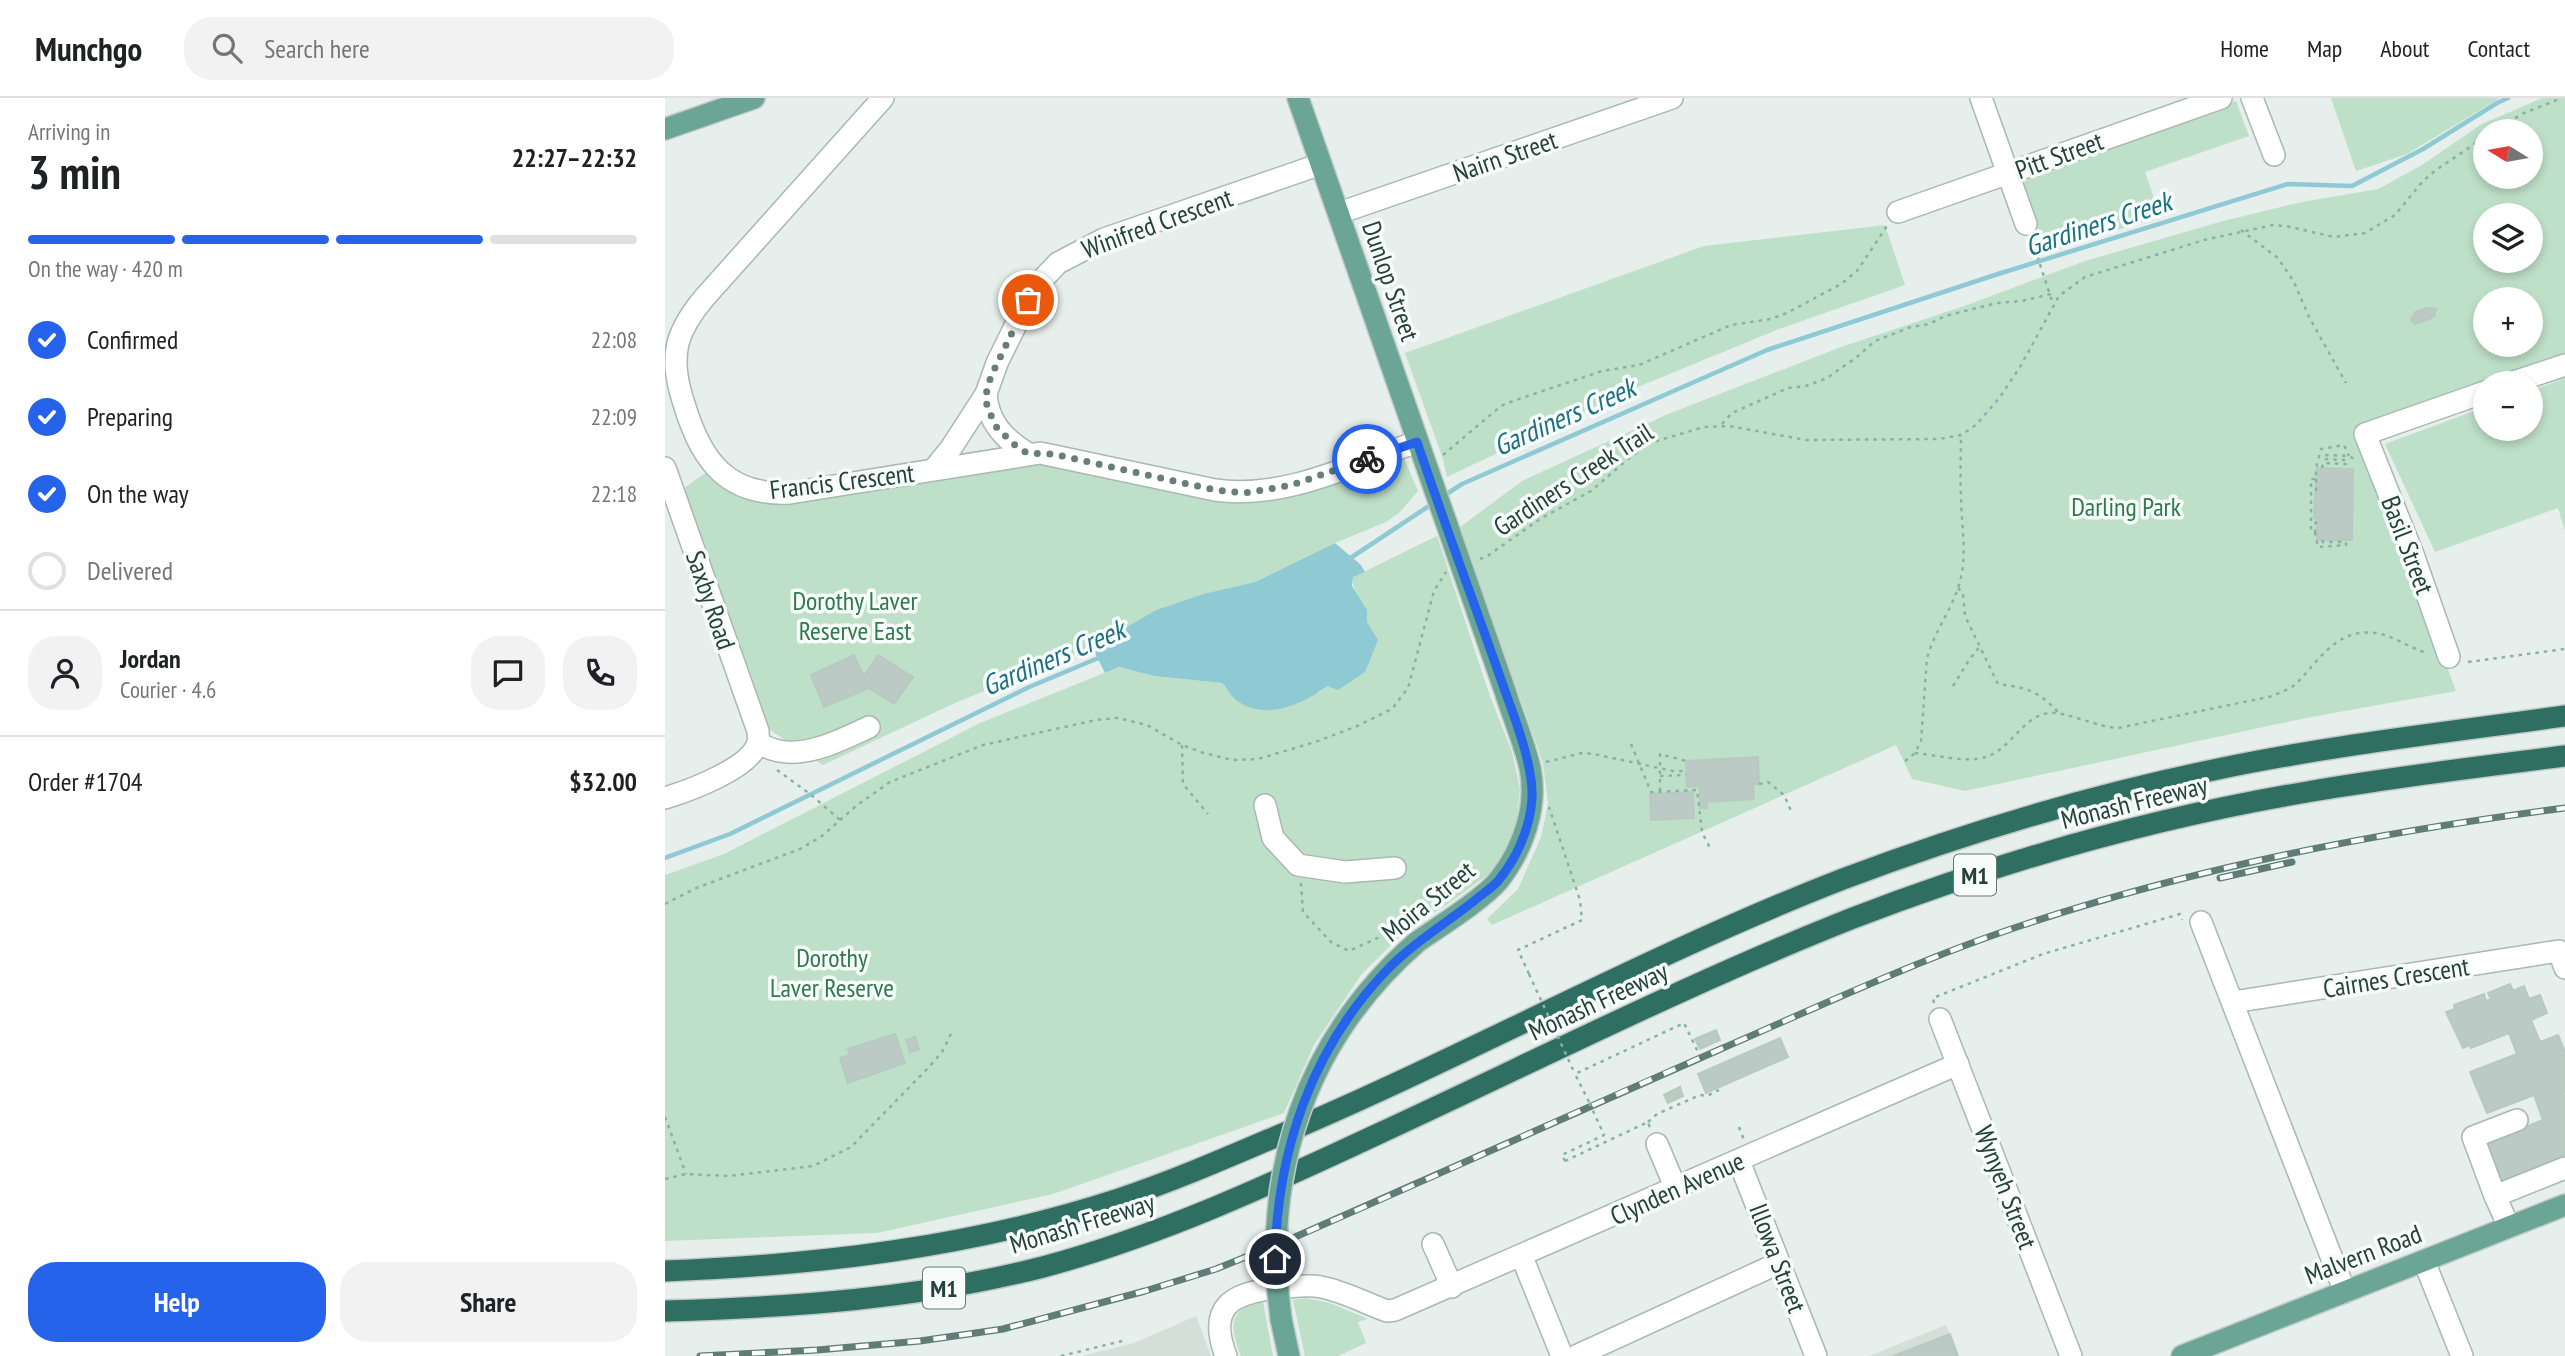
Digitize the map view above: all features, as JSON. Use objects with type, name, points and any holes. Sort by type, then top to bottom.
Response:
[{"type":"highway","name":"Monash Freeway","points":[[665,1271],[803,1262],[895,1251],[1002,1231],[1120,1199],[1321,1118],[1761,913],[1842,880],[1955,840],[2111,793],[2220,769],[2305,752],[2565,716]]},
{"type":"highway","name":"Monash Freeway","points":[[665,1311],[867,1300],[927,1292],[1048,1265],[1130,1240],[1212,1209],[1779,949],[1855,918],[1976,875],[2112,835],[2245,804],[2353,785],[2565,756]]},
{"type":"main road","points":[[665,129],[754,98]]},
{"type":"main road","name":"Dunlop Street","points":[[1298,98],[1431,482]]},
{"type":"main road","name":"Moira Street","points":[[1289,1356],[1276,1280],[1277,1203],[1297,1120],[1320,1067],[1347,1020],[1385,972],[1417,942],[1498,881],[1527,830],[1532,798],[1530,769],[1431,482]]},
{"type":"main road","name":"Malvern Road","points":[[2182,1356],[2565,1205]]},
{"type":"street","name":"Francis Crescent","points":[[883,98],[692,312],[678,344],[676,368],[683,400],[701,451],[718,469],[752,491],[790,493],[1027,453],[1053,454],[1215,490],[1245,493],[1292,485],[1417,442]]},
{"type":"street","name":"Nairn Street","points":[[1339,213],[1672,98]]},
{"type":"street","points":[[1981,98],[2028,231]]},
{"type":"street","name":"Pitt Street","points":[[1898,212],[2221,98]]},
{"type":"street","points":[[2252,98],[2274,155]]},
{"type":"street","name":"Winifred Crescent","points":[[934,469],[957,440],[986,394],[997,363],[1028,300],[1038,284],[1058,264],[1104,239],[1321,164]]},
{"type":"street","points":[[2543,372],[2565,365]]},
{"type":"street","points":[[986,394],[987,407],[997,428],[1027,453]]},
{"type":"street","name":"Basil Street","points":[[2449,657],[2414,557],[2365,434],[2473,396]]},
{"type":"street","name":"Saxby Road","points":[[665,468],[755,743]]},
{"type":"street","points":[[665,798],[726,774],[755,743],[781,752],[812,749],[844,739],[869,727]]},
{"type":"street","points":[[1265,805],[1273,838],[1300,865],[1345,872],[1395,868]]},
{"type":"street","points":[[2193,924],[2233,1002],[2345,1292]]},
{"type":"street","name":"Cairnes Crescent","points":[[2233,1002],[2563,957]]},
{"type":"street","name":"Wynyeh Street","points":[[1940,1019],[2071,1356]]},
{"type":"street","name":"Clynden Avenue","points":[[1226,1356],[1220,1335],[1221,1317],[1229,1303],[1245,1293],[1319,1286],[1384,1310],[1395,1310],[1958,1064]]},
{"type":"street","points":[[2509,1227],[2473,1137],[2517,1120]]},
{"type":"street","points":[[1657,1144],[1676,1189]]},
{"type":"street","name":"Illowa Street","points":[[1739,1161],[1816,1356]]},
{"type":"street","points":[[2495,1196],[2565,1168]]},
{"type":"street","points":[[1433,1244],[1452,1287]]},
{"type":"street","points":[[1522,1256],[1562,1356]]},
{"type":"street","points":[[2424,1261],[2462,1356]]},
{"type":"street","points":[[1576,1356],[1779,1263]]},
{"type":"path","points":[[2514,119],[2562,98]]},
{"type":"path","points":[[1905,761],[1915,753],[1923,731],[1927,657],[1934,636],[1958,587],[1964,552],[1961,435],[1976,425],[2000,397],[2020,367],[2053,304],[2067,288],[2103,270],[2241,230],[2273,225],[2334,237],[2365,233],[2395,215],[2423,181],[2473,145]]},
{"type":"path","points":[[1440,457],[1501,407],[1513,401],[1602,371],[1646,363],[1731,325],[1771,319],[1842,284],[1857,271],[1898,212]]},
{"type":"path","points":[[2241,230],[2278,258],[2294,282],[2309,317],[2346,383]]},
{"type":"path","points":[[2028,231],[2053,304]]},
{"type":"path","points":[[1721,425],[1732,413],[1788,388],[1806,386],[1826,378],[1875,341],[1911,327],[1929,324],[1945,316],[1997,303],[2022,301],[2051,294]]},
{"type":"path","name":"Gardiners Creek Trail","points":[[1476,560],[1489,555],[1540,519],[1591,492],[1627,459],[1650,443],[1704,427],[1721,425],[1806,440],[1939,439],[1961,435]]},
{"type":"path","points":[[2316,491],[2316,468],[2321,449],[2344,445],[2349,456]]},
{"type":"path","points":[[2322,468],[2323,463],[2346,464],[2347,460],[2324,459],[2325,454],[2349,456],[2356,460]]},
{"type":"path","points":[[2315,533],[2311,531],[2311,479],[2316,479]]},
{"type":"path","points":[[2316,518],[2318,547],[2346,545],[2346,542],[2322,540]]},
{"type":"path","points":[[665,904],[694,889],[800,849],[822,836],[877,790],[904,775],[983,745],[1096,720],[1118,718],[1137,721],[1182,745],[1232,760],[1258,759],[1330,737],[1392,709],[1408,688],[1437,585],[1441,577],[1451,569]]},
{"type":"path","points":[[1958,587],[1963,593],[1965,616],[1998,684],[2027,688],[2042,695],[2059,713]]},
{"type":"path","points":[[1915,753],[1964,759],[1987,757],[2033,718],[2051,713],[2059,713],[2094,725],[2118,728],[2273,696],[2296,684],[2322,653],[2340,639],[2360,632],[2390,636],[2422,652],[2470,662],[2565,649]]},
{"type":"path","points":[[1954,686],[1981,645]]},
{"type":"path","points":[[755,743],[840,820]]},
{"type":"path","points":[[1631,744],[1651,792],[1697,790],[1702,832],[1711,850]]},
{"type":"path","points":[[1182,745],[1184,784],[1208,814]]},
{"type":"path","points":[[1543,763],[1582,753],[1686,773],[1660,776]]},
{"type":"path","points":[[1660,792],[1660,754],[1686,761]]},
{"type":"path","points":[[1759,784],[1768,782],[1784,795],[1792,813]]},
{"type":"path","points":[[1548,804],[1580,900],[1582,920],[1518,950],[1604,1135],[1562,1155],[1565,1161],[1640,1126]]},
{"type":"path","points":[[1300,865],[1303,912],[1331,942],[1349,951],[1380,937],[1422,907],[1445,906]]},
{"type":"path","points":[[1940,1019],[1933,998],[2043,954],[2180,914],[2193,924]]},
{"type":"path","points":[[1575,1074],[1684,1023],[1699,1054]]},
{"type":"path","points":[[665,1179],[687,1174],[729,1176],[785,1171],[813,1166],[851,1147],[929,1067],[942,1052],[951,1034]]},
{"type":"path","points":[[1648,1122],[1657,1114],[1719,1090]]},
{"type":"path","points":[[665,1117],[687,1174]]},
{"type":"path","points":[[1061,1356],[1126,1340]]},
{"type":"shaded area","points":[[1196,1316],[1211,1356],[1082,1356],[1134,1343]]},
{"type":"shaded area","points":[[1946,1325],[1958,1356],[1869,1356]]},
{"type":"green space","points":[[2331,98],[2500,98],[2407,154],[2356,171]]},
{"type":"green space","name":"Darling Park","points":[[2542,98],[2565,98],[2565,359],[2534,371],[2473,371],[2473,388],[2361,437],[2456,691],[2306,718],[1965,791],[1912,779],[1896,745],[1492,925],[1487,919],[1518,889],[1541,837],[1548,804],[1543,763],[1460,527],[1522,481],[1668,414],[1841,347],[1967,305],[2085,261],[2223,221],[2302,202],[2378,189],[2422,165],[2473,130],[2473,189],[2543,189],[2543,119],[2494,119]]},
{"type":"green space","points":[[2236,101],[2249,136],[2145,172],[2160,216],[2047,253],[2021,185],[2028,174]]},
{"type":"green space","points":[[1885,225],[1905,285],[1779,329],[1633,389],[1447,477],[1405,353],[1704,246]]},
{"type":"green space","points":[[2565,378],[2565,531],[2558,508],[2435,552],[2385,444],[2473,411],[2473,441],[2543,441],[2543,386]]},
{"type":"green space","name":"Dorothy Laver Reserve East","points":[[1403,456],[1418,491],[1399,513],[1386,522],[1335,543],[1255,582],[1203,594],[1156,610],[1092,647],[955,703],[823,765],[764,726],[681,490],[707,472],[734,493],[1038,461],[1218,499]]},
{"type":"green space","name":"Dorothy Laver Reserve","points":[[1437,536],[1490,696],[1512,752],[1520,789],[1517,819],[1506,850],[1490,873],[1445,906],[1409,927],[1361,975],[1314,1045],[1284,1113],[1053,1194],[877,1233],[665,1241],[665,875],[724,854],[980,723],[1119,667],[1154,676],[1222,683],[1236,700],[1319,693],[1328,686],[1367,622],[1365,609],[1354,588],[1353,577]]},
{"type":"green space","points":[[1306,1298],[1330,1303],[1368,1319],[1358,1322],[1366,1343],[1338,1356],[1305,1356],[1293,1300]]},
{"type":"green space","points":[[1263,1302],[1273,1356],[1241,1356],[1235,1337],[1234,1321],[1243,1309]]},
{"type":"water","points":[[1335,543],[1361,565],[1365,572],[1353,577],[1352,586],[1367,610],[1367,622],[1378,640],[1365,672],[1338,690],[1328,686],[1295,704],[1259,710],[1236,700],[1222,683],[1154,676],[1119,667],[1105,673],[1092,647],[1156,610],[1203,594],[1255,582]]},
{"type":"building","points":[[2426,308],[2436,309],[2434,317],[2415,324],[2411,320],[2415,312]]},
{"type":"building","points":[[2317,468],[2353,469],[2352,540],[2317,540],[2317,518],[2314,518]]},
{"type":"building","points":[[854,655],[869,688],[824,707],[811,675]]},
{"type":"building","points":[[878,655],[913,677],[894,704],[869,688],[864,676]]},
{"type":"building","points":[[1758,757],[1759,784],[1753,784],[1754,799],[1706,802],[1707,808],[1700,808],[1700,786],[1687,787],[1686,761]]},
{"type":"building","points":[[1693,792],[1694,818],[1651,820],[1650,794]]},
{"type":"building","points":[[2510,984],[2513,991],[2524,986],[2529,999],[2540,995],[2547,1013],[2531,1020],[2540,1042],[2558,1035],[2565,1052],[2565,1160],[2498,1189],[2481,1145],[2543,1120],[2534,1095],[2487,1113],[2470,1072],[2517,1054],[2509,1033],[2471,1048],[2470,1045],[2463,1048],[2446,1012],[2455,1009],[2454,1005],[2484,994],[2486,1001],[2491,999],[2488,993]]},
{"type":"building","points":[[1716,1030],[1720,1040],[1700,1049],[1695,1039]]},
{"type":"building","points":[[895,1034],[905,1063],[848,1083],[840,1058],[850,1055],[848,1049]]},
{"type":"building","points":[[915,1037],[919,1049],[910,1052],[906,1040]]},
{"type":"building","points":[[1780,1038],[1788,1057],[1706,1093],[1698,1074]]},
{"type":"building","points":[[1680,1087],[1683,1096],[1668,1103],[1664,1095]]},
{"type":"building","points":[[1950,1334],[1958,1356],[1893,1356]]},
{"type":"waterway","name":"Gardiners Creek","points":[[1442,497],[1462,484],[1767,350],[1998,274],[2288,184],[2352,186],[2423,149],[2508,98]]},
{"type":"waterway","name":"Gardiners Creek","points":[[1349,559],[1432,504]]},
{"type":"waterway","name":"Gardiners Creek","points":[[665,858],[730,834],[1027,688],[1103,656]]},
{"type":"railway","points":[[700,1356],[920,1341],[1003,1329],[1145,1291],[1216,1269],[1295,1237],[1871,983],[2023,925],[2156,885],[2291,853],[2428,828],[2565,808]]},
{"type":"railway","points":[[2220,878],[2292,862]]},
{"type":"way so far","points":[[1028,300],[997,363],[986,394],[987,407],[997,428],[1027,453],[1053,454],[1215,490],[1245,493],[1292,485],[1367,459]]},
{"type":"route","points":[[1275,1259],[1277,1203],[1282,1173],[1297,1120],[1320,1067],[1347,1020],[1385,972],[1417,942],[1498,881],[1527,830],[1532,798],[1530,769],[1505,691],[1417,442],[1367,459]]}]
